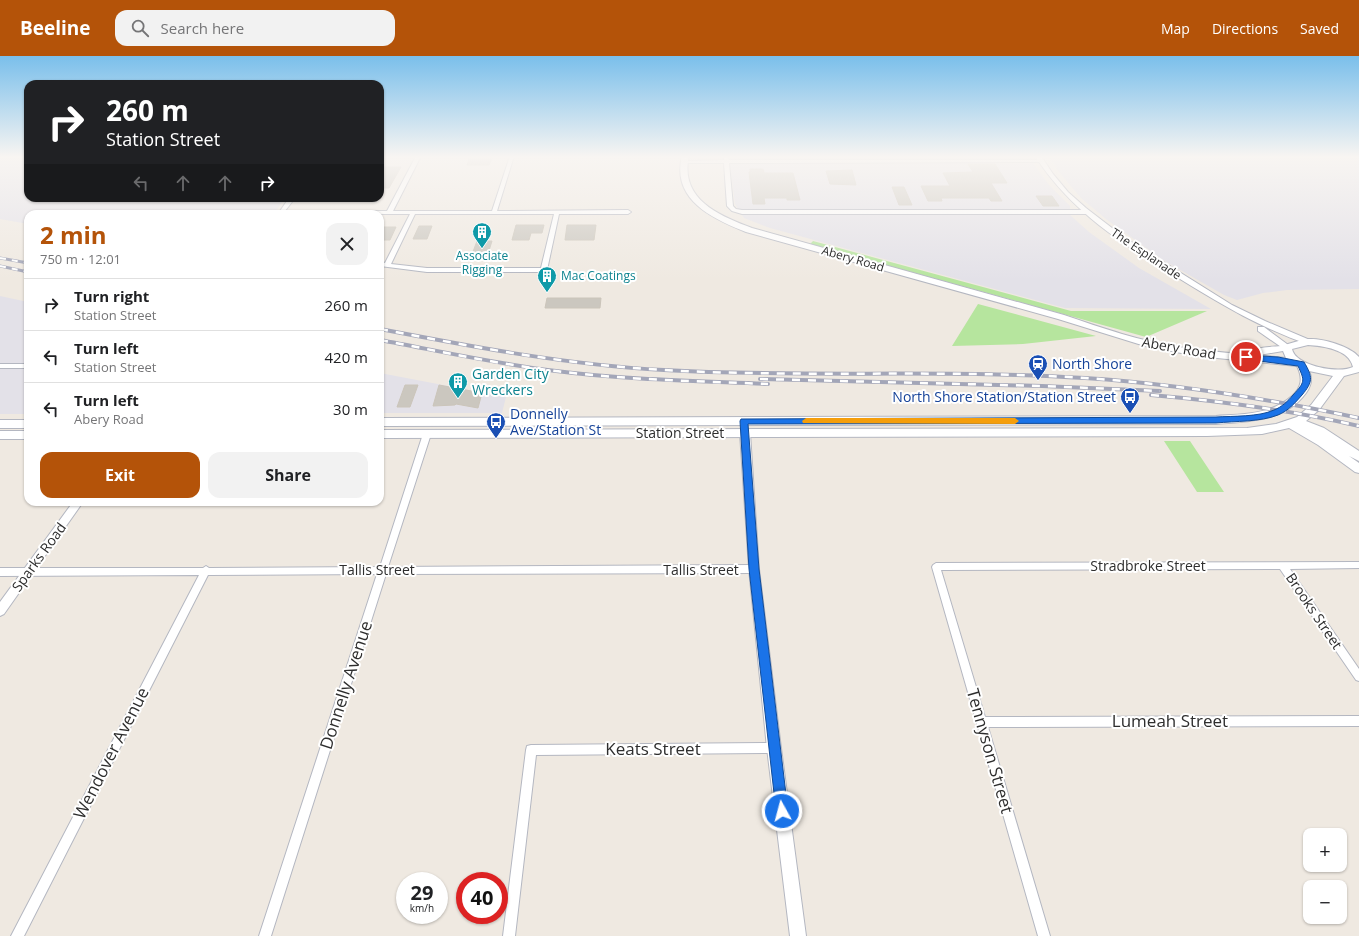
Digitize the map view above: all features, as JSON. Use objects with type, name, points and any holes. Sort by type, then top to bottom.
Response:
[{"type":"main road","name":"Abery Road","points":[[694,197],[711,212],[740,226],[1061,317],[1164,343],[1204,350],[1252,353],[1287,348],[1300,343],[1313,343],[1328,344],[1359,355]]},
{"type":"main road","name":"Abery Road","points":[[1061,317],[1107,332],[1176,350],[1301,363],[1319,370],[1341,373],[1357,371]]},
{"type":"main road","points":[[1287,348],[1290,356],[1301,363]]},
{"type":"main road","points":[[1345,350],[1354,357],[1358,363],[1357,371]]},
{"type":"main road","name":"Station Street","points":[[384,434],[1200,420],[1271,414],[1286,407],[1306,386],[1308,379],[1301,363]]},
{"type":"main road","points":[[1295,423],[1311,412],[1341,373]]},
{"type":"main road","points":[[1271,414],[1320,431],[1359,457]]},
{"type":"main road","name":"Station Street","points":[[384,422],[1207,432],[1268,429],[1295,423]]},
{"type":"main road","points":[[1295,423],[1359,469]]},
{"type":"main road","points":[[0,424],[24,424]]},
{"type":"main road","points":[[0,435],[24,435]]},
{"type":"street","points":[[389,213],[397,197]]},
{"type":"street","points":[[494,213],[499,197]]},
{"type":"street","points":[[730,197],[730,204],[734,210],[744,212],[1087,212]]},
{"type":"street","name":"The Esplanade","points":[[1072,197],[1087,212],[1137,249],[1230,306],[1278,331],[1313,343]]},
{"type":"street","points":[[384,265],[427,270],[544,270],[557,212]]},
{"type":"street","points":[[384,213],[628,212]]},
{"type":"street","points":[[387,265],[413,213]]},
{"type":"street","name":"The Esplanade","points":[[1230,306],[1287,348]]},
{"type":"street","points":[[0,366],[24,366]]},
{"type":"street","points":[[744,427],[754,569],[774,748],[798,936]]},
{"type":"street","name":"Donnelly Avenue","points":[[265,936],[427,434]]},
{"type":"street","name":"Sparks Road","points":[[0,611],[75,506]]},
{"type":"street","name":"Brooks Street","points":[[1283,566],[1359,677]]},
{"type":"street","name":"Stradbroke Street","points":[[936,567],[1359,566]]},
{"type":"street","name":"Tennyson Street","points":[[936,567],[1044,936]]},
{"type":"street","name":"Tallis Street","points":[[0,572],[754,569]]},
{"type":"street","name":"Wendover Avenue","points":[[17,936],[206,570]]},
{"type":"street","name":"Lumeah Street","points":[[981,722],[1359,721]]},
{"type":"street","name":"Keats Street","points":[[509,936],[531,750],[774,748]]},
{"type":"shaded area","points":[[0,197],[24,197],[24,202],[282,202],[277,210],[24,210],[24,223],[0,219]]},
{"type":"shaded area","points":[[734,197],[1061,197],[1070,206],[1070,215],[1089,232],[1139,268],[1211,309],[1065,308],[770,228],[744,218],[735,204]]},
{"type":"shaded area","points":[[1080,197],[1359,197],[1359,289],[1287,290],[1263,293],[1237,300],[1224,295],[1163,260],[1106,219]]},
{"type":"shaded area","points":[[0,296],[24,301],[24,414],[0,414]]},
{"type":"shaded area","points":[[384,374],[506,397],[502,413],[384,413]]},
{"type":"green space","points":[[813,241],[1071,311],[1207,311],[1146,337],[810,244]]},
{"type":"green space","points":[[978,304],[1096,336],[1023,344],[952,346]]},
{"type":"green space","points":[[1164,441],[1190,441],[1224,492],[1197,492]]},
{"type":"building","points":[[752,197],[799,197],[800,200],[787,200],[787,198],[764,198],[765,204],[753,204]]},
{"type":"building","points":[[896,197],[908,197],[912,205],[899,205]]},
{"type":"building","points":[[926,197],[1000,197],[1002,201],[991,201],[989,198],[941,198],[942,201],[928,201]]},
{"type":"building","points":[[1037,197],[1053,197],[1059,206],[1043,206]]},
{"type":"building","points":[[516,225],[544,225],[542,233],[531,233],[529,240],[512,240]]},
{"type":"building","points":[[567,225],[596,225],[594,240],[565,240]]},
{"type":"building","points":[[419,226],[432,226],[427,239],[413,239]]},
{"type":"building","points":[[384,227],[396,227],[390,240],[384,240]]},
{"type":"building","name":"Associate Rigging","points":[[477,241],[492,241],[487,257],[471,257]]},
{"type":"building","name":"Mac Coatings","points":[[547,298],[601,298],[600,308],[545,308]]},
{"type":"building","points":[[405,385],[418,385],[410,407],[397,407]]},
{"type":"building","name":"Garden City Wreckers","points":[[439,385],[482,393],[478,408],[456,404],[433,406]]},
{"type":"railway","points":[[0,258],[24,262]]},
{"type":"railway","points":[[0,266],[24,271]]},
{"type":"railway","points":[[384,330],[557,360],[628,368],[717,372],[980,374],[1085,378],[1154,384],[1223,393],[1359,418]]},
{"type":"railway","points":[[384,341],[512,365],[582,374],[662,380],[768,384]]},
{"type":"railway","points":[[760,379],[1042,386],[1160,391]]},
{"type":"railway","points":[[1151,395],[1255,407],[1307,415],[1359,426]]},
{"type":"slow traffic","points":[[806,421],[1015,421]]},
{"type":"place","name":"Associate Rigging","points":[[482,249]]},
{"type":"place","name":"Mac Coatings","points":[[547,293]]},
{"type":"place","name":"North Shore","points":[[1038,381]]},
{"type":"place","name":"Garden City Wreckers","points":[[458,399]]},
{"type":"place","name":"North Shore Station/Station Street","points":[[1130,414]]},
{"type":"place","name":"Donnelly Ave/Station St","points":[[496,439]]},
{"type":"route","points":[[782,811],[754,569],[744,421],[1216,420],[1256,417],[1276,413],[1286,407],[1306,386],[1308,379],[1300,363],[1246,357]]}]
